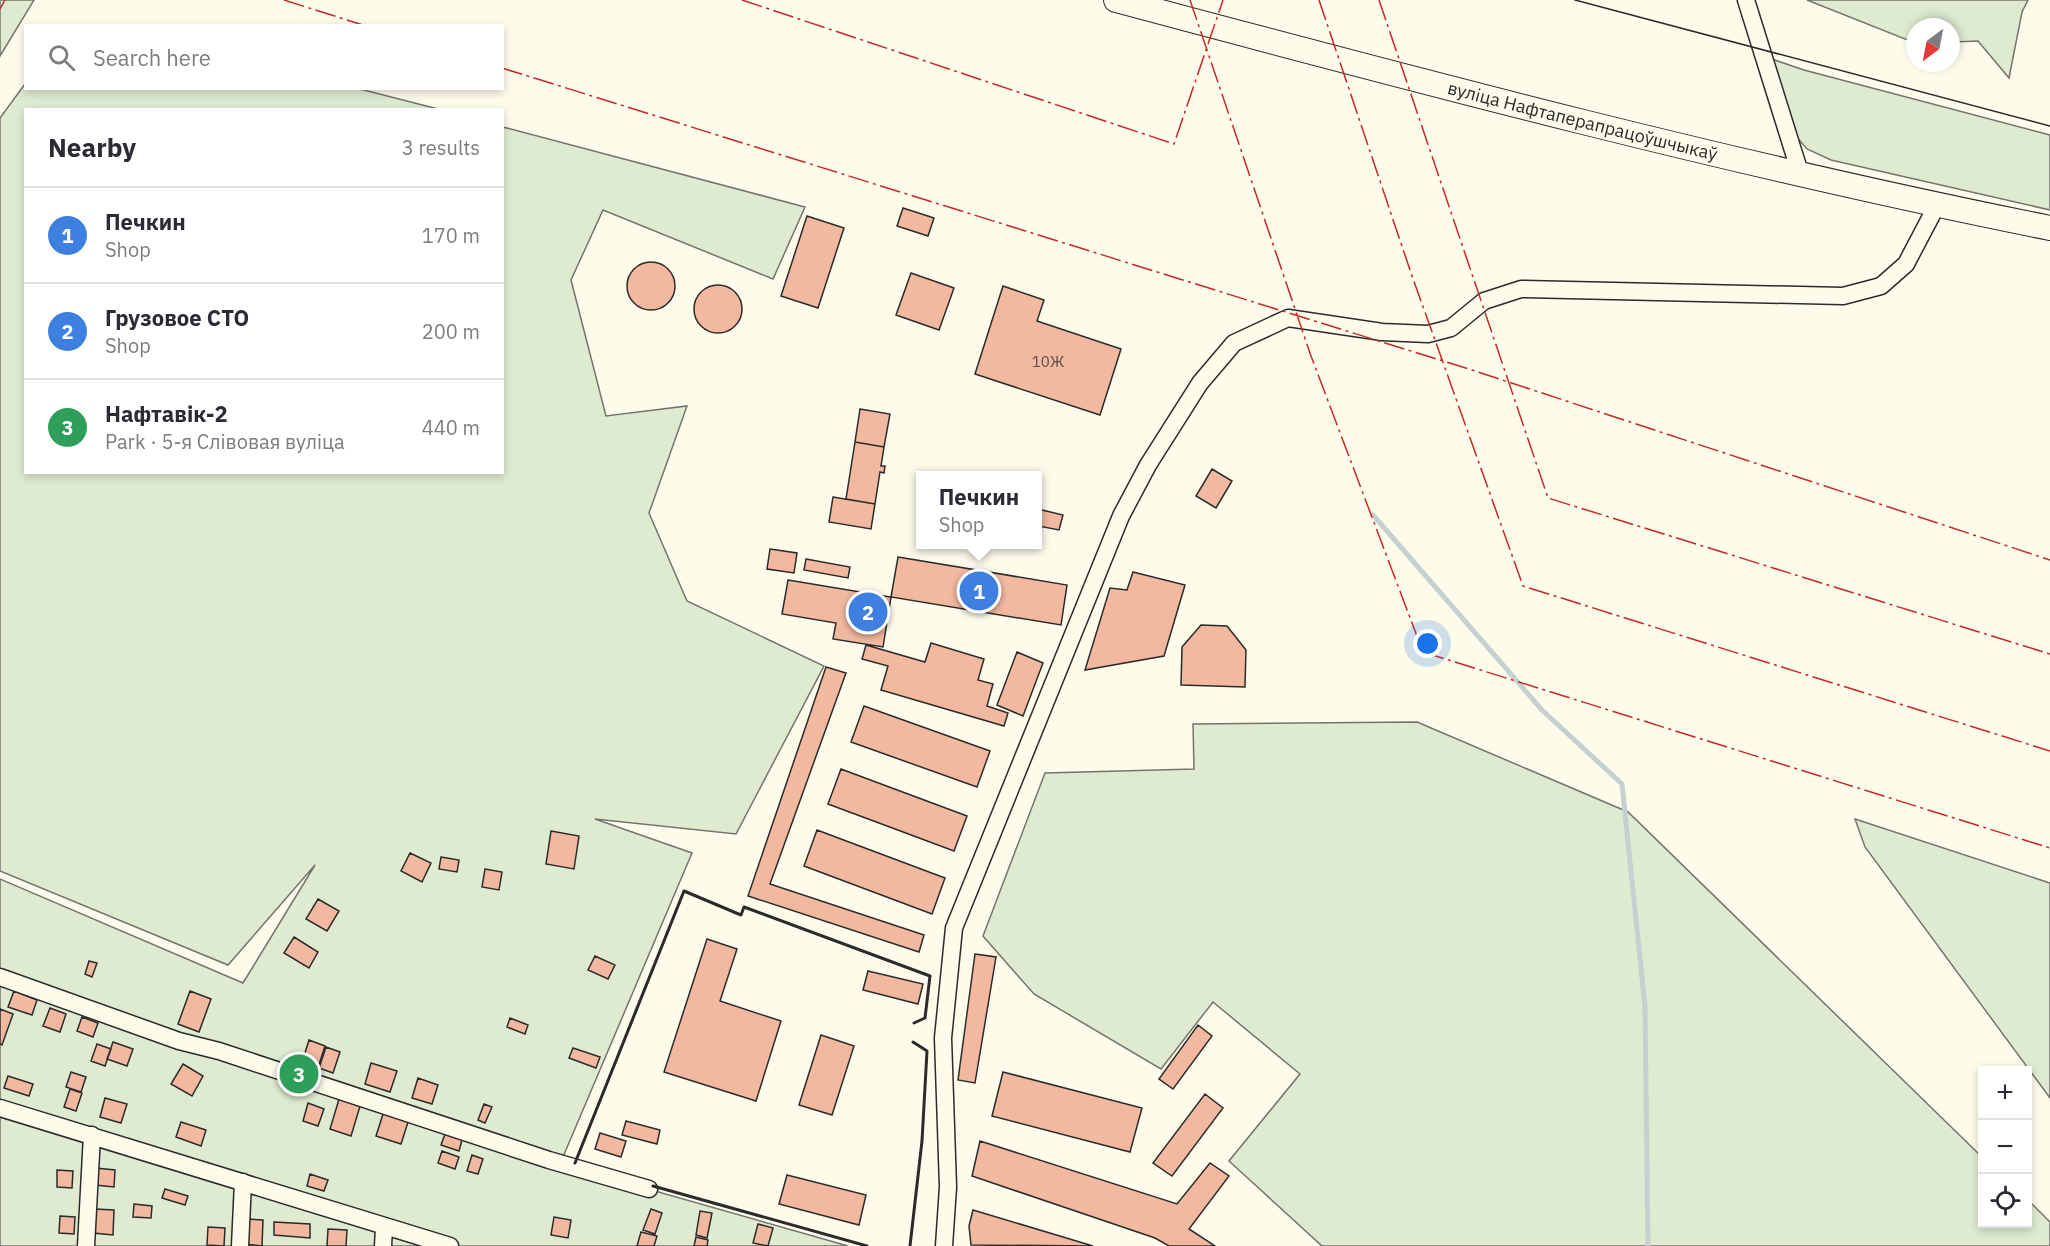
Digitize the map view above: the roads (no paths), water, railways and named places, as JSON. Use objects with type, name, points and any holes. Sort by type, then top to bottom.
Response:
[{"type":"main road","name":"вуліца Нафтаперапрацоўшчыкаў","points":[[1116,0],[1476,97],[1801,176],[2050,228]]},
{"type":"street","points":[[1746,0],[1801,176]]},
{"type":"street","points":[[944,1246],[948,1187],[943,1038],[954,928],[1121,516],[1148,465],[1200,383],[1234,343],[1288,318],[1382,332],[1428,334],[1451,328],[1484,301],[1521,289],[1843,296],[1881,286],[1906,264],[1937,205]]},
{"type":"street","points":[[0,977],[179,1041],[219,1051],[549,1160],[649,1189]]},
{"type":"street","points":[[0,1107],[384,1228],[450,1246]]},
{"type":"street","points":[[86,1246],[92,1135]]},
{"type":"street","points":[[240,1246],[243,1182]]},
{"type":"street","points":[[383,1246],[384,1228]]},
{"type":"waterway","points":[[1373,515],[1542,710],[1622,784],[1645,1007],[1648,1246]]},
{"type":"tram line","points":[[1575,0],[2050,126]]},
{"type":"place","name":"Печкин","points":[[979,591]]},
{"type":"place","name":"Грузовое СТО","points":[[868,612]]},
{"type":"place","name":"Нафтавік-2","points":[[299,1074]]}]
